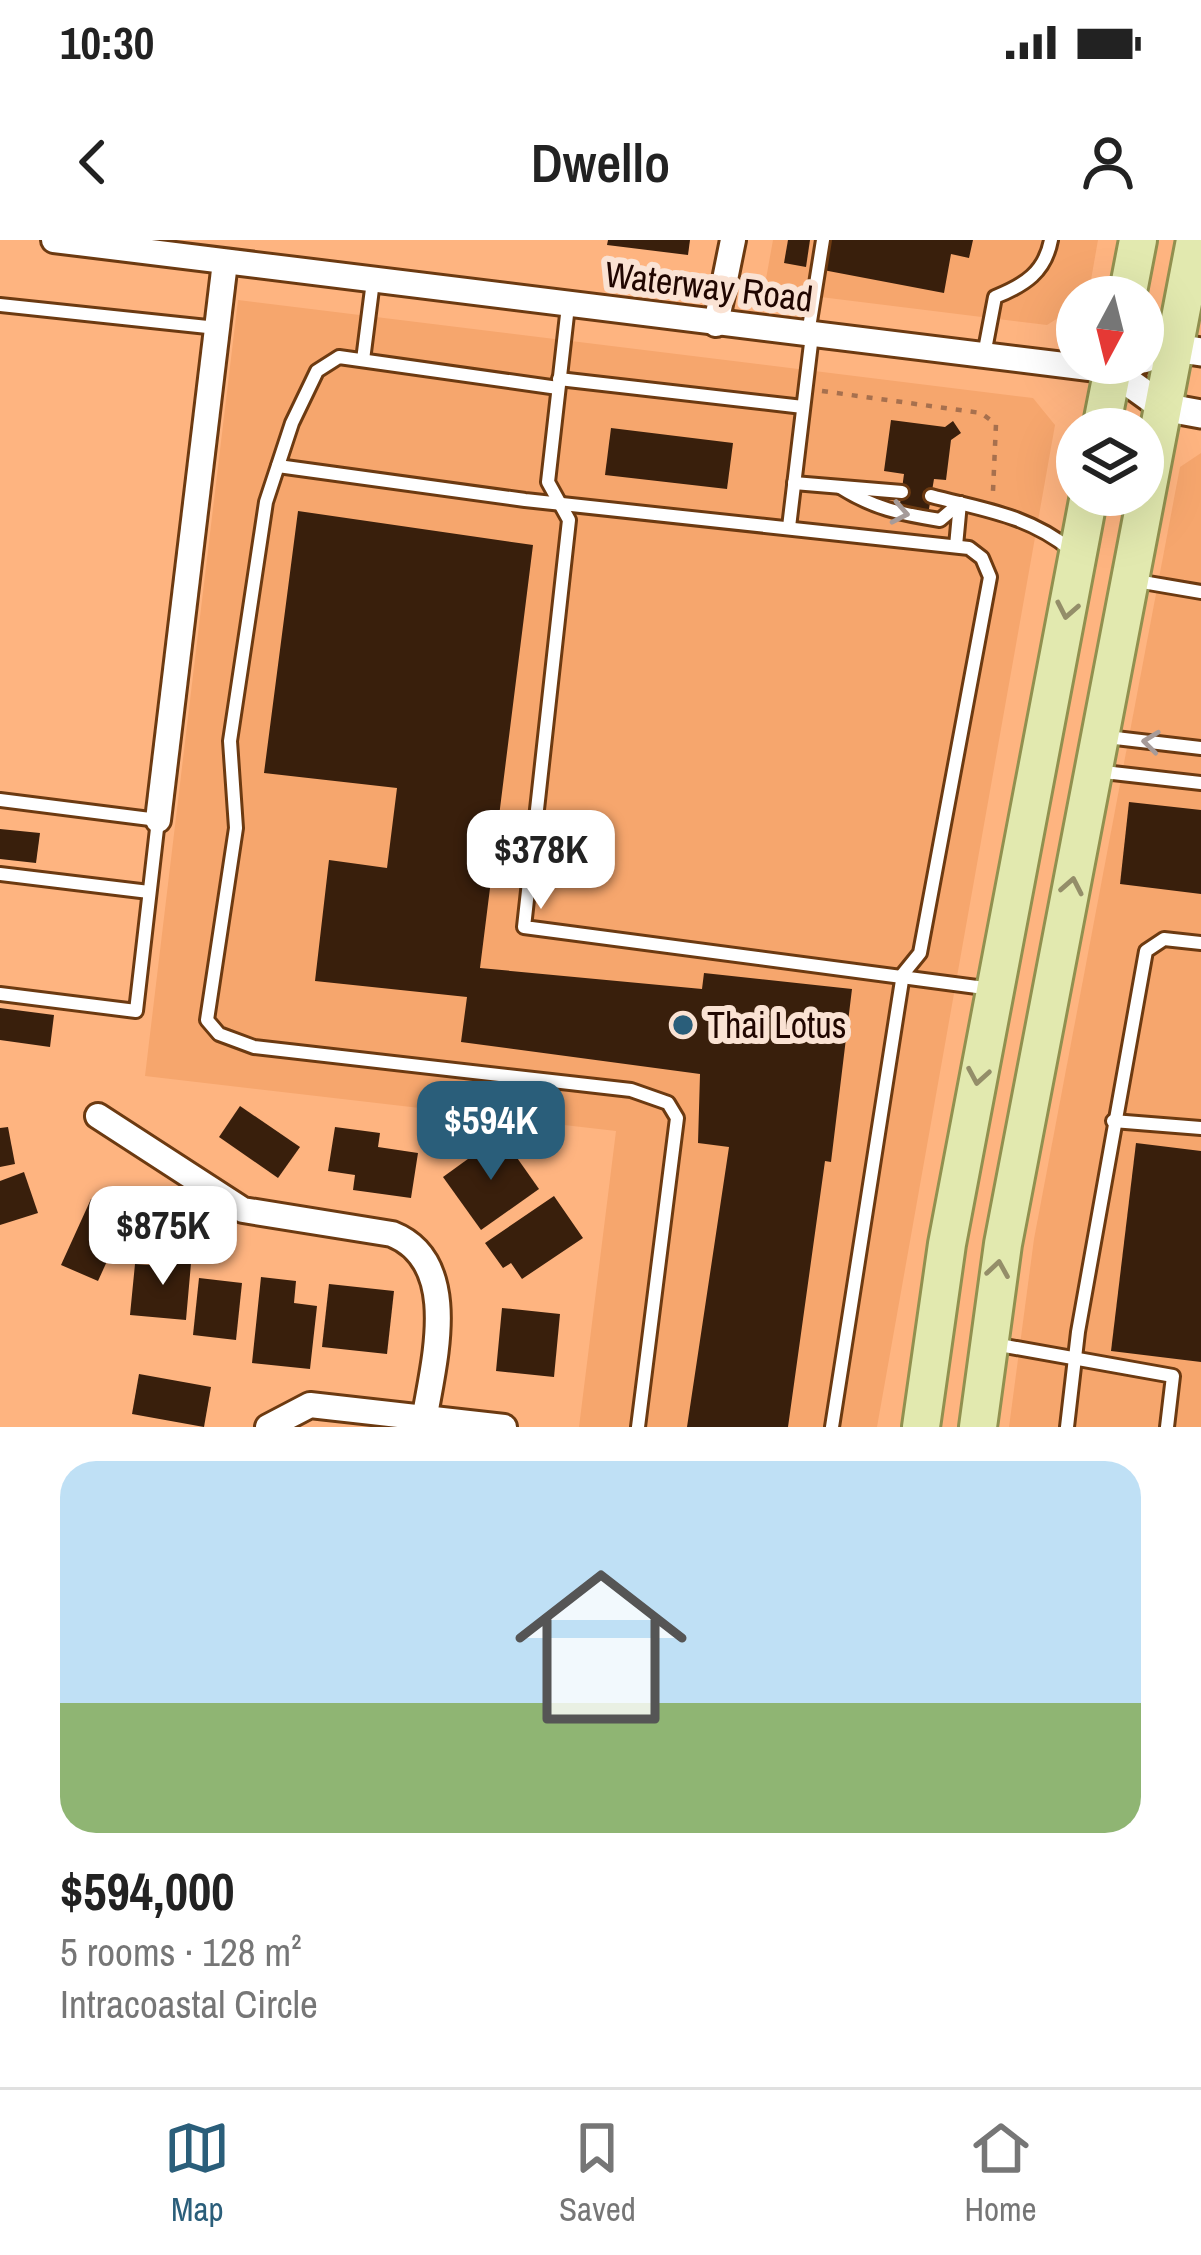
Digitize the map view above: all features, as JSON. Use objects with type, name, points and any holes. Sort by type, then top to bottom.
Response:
[{"type":"main road","points":[[1131,276],[1138,240]]},
{"type":"main road","points":[[1164,315],[1195,240]]},
{"type":"main road","points":[[978,1427],[986,1341],[1163,407],[1155,384]]},
{"type":"main road","points":[[921,1427],[947,1244],[1085,516]]},
{"type":"main road","points":[[947,1244],[961,1310],[986,1341]]},
{"type":"street","name":"Waterway Road","points":[[54,240],[154,246],[225,262],[810,335],[984,355],[1056,357]]},
{"type":"street","points":[[716,324],[733,240]]},
{"type":"street","points":[[158,820],[225,262]]},
{"type":"street","points":[[1155,384],[1163,407],[1201,414]]},
{"type":"street","points":[[98,1116],[242,1210],[392,1234],[412,1242],[427,1257],[436,1279],[434,1365],[424,1415]]},
{"type":"street","points":[[268,1427],[310,1405],[504,1427]]},
{"type":"lane","points":[[789,527],[823,240]]},
{"type":"lane","points":[[984,355],[995,297],[1019,287],[1046,264],[1051,240]]},
{"type":"lane","points":[[363,360],[373,281]]},
{"type":"lane","points":[[0,305],[217,328]]},
{"type":"lane","points":[[568,306],[548,482],[568,520],[524,927],[994,989]]},
{"type":"lane","points":[[638,1427],[677,1118],[668,1103],[631,1090],[254,1047],[219,1034],[207,1019],[236,828],[230,741],[266,502],[317,371],[339,357],[803,407]]},
{"type":"lane","points":[[278,466],[956,546],[982,558],[990,577],[920,953],[903,974],[832,1427]]},
{"type":"lane","points":[[794,483],[902,491]]},
{"type":"lane","points":[[840,487],[872,507],[940,520],[960,503]]},
{"type":"lane","points":[[931,496],[992,507],[1006,517],[1037,523],[1077,555]]},
{"type":"lane","points":[[956,546],[960,503]]},
{"type":"lane","points":[[1130,579],[1201,592]]},
{"type":"lane","points":[[1097,754],[1201,748]]},
{"type":"lane","points":[[1097,754],[1201,783]]},
{"type":"lane","points":[[0,800],[158,820],[136,1011],[0,994]]},
{"type":"lane","points":[[0,874],[149,892]]},
{"type":"lane","points":[[1067,1427],[1113,1121],[1146,951],[1164,939],[1201,943]]},
{"type":"lane","points":[[1113,1121],[1201,1128]]},
{"type":"lane","points":[[986,1341],[1173,1376],[1167,1427]]},
{"type":"path","points":[[805,389],[981,412],[996,424],[999,444],[992,507]]},
{"type":"shaded area","points":[[773,240],[1098,240],[1092,276],[1056,276],[1056,319],[1047,325],[764,290]]},
{"type":"shaded area","points":[[238,300],[1033,398],[1055,425],[877,1427],[579,1427],[616,1131],[145,1076]]},
{"type":"shaded area","points":[[1201,453],[1201,1427],[1009,1427],[1034,1239],[1180,467]]},
{"type":"building","points":[[608,240],[690,240],[688,255],[607,245]]},
{"type":"building","points":[[788,240],[810,240],[806,267],[784,263]]},
{"type":"building","points":[[829,240],[973,240],[969,258],[951,254],[944,293],[823,270]]},
{"type":"building","points":[[891,420],[945,427],[953,421],[961,433],[951,440],[946,480],[934,479],[928,515],[899,511],[904,474],[884,471]]},
{"type":"building","points":[[611,428],[733,443],[727,489],[605,475]]},
{"type":"building","points":[[298,511],[533,545],[480,968],[702,989],[704,973],[852,989],[831,1162],[825,1161],[788,1427],[687,1427],[729,1147],[698,1143],[700,1074],[461,1042],[467,997],[315,981],[329,860],[387,868],[397,788],[264,773]]},
{"type":"building","points":[[1129,802],[1201,810],[1201,894],[1120,884]]},
{"type":"building","points":[[0,829],[40,833],[36,863],[0,859]]},
{"type":"building","points":[[0,1008],[54,1015],[50,1047],[0,1040]]},
{"type":"building","points":[[240,1106],[300,1147],[278,1178],[219,1137]]},
{"type":"building","points":[[8,1127],[15,1164],[0,1167],[0,1128]]},
{"type":"building","points":[[335,1127],[380,1133],[378,1147],[418,1153],[411,1198],[353,1190],[355,1175],[328,1171]]},
{"type":"building","points":[[501,1135],[539,1189],[481,1230],[443,1177]]},
{"type":"building","points":[[1136,1143],[1201,1151],[1201,1362],[1111,1351]]},
{"type":"building","points":[[24,1172],[38,1213],[0,1225],[0,1181]]},
{"type":"building","points":[[554,1196],[583,1238],[522,1279],[511,1263],[503,1268],[485,1243]]},
{"type":"building","points":[[91,1199],[128,1215],[98,1281],[61,1265]]},
{"type":"building","points":[[165,1250],[192,1252],[186,1320],[130,1315],[135,1264],[164,1266]]},
{"type":"building","points":[[261,1277],[296,1281],[294,1303],[317,1306],[310,1369],[252,1363]]},
{"type":"building","points":[[199,1278],[242,1283],[236,1340],[193,1335]]},
{"type":"building","points":[[329,1284],[394,1291],[387,1354],[322,1347]]},
{"type":"building","points":[[502,1308],[560,1314],[554,1377],[496,1371]]},
{"type":"building","points":[[139,1374],[211,1387],[204,1427],[132,1414]]},
{"type":"place","name":"Thai Lotus","points":[[683,1025]]}]
